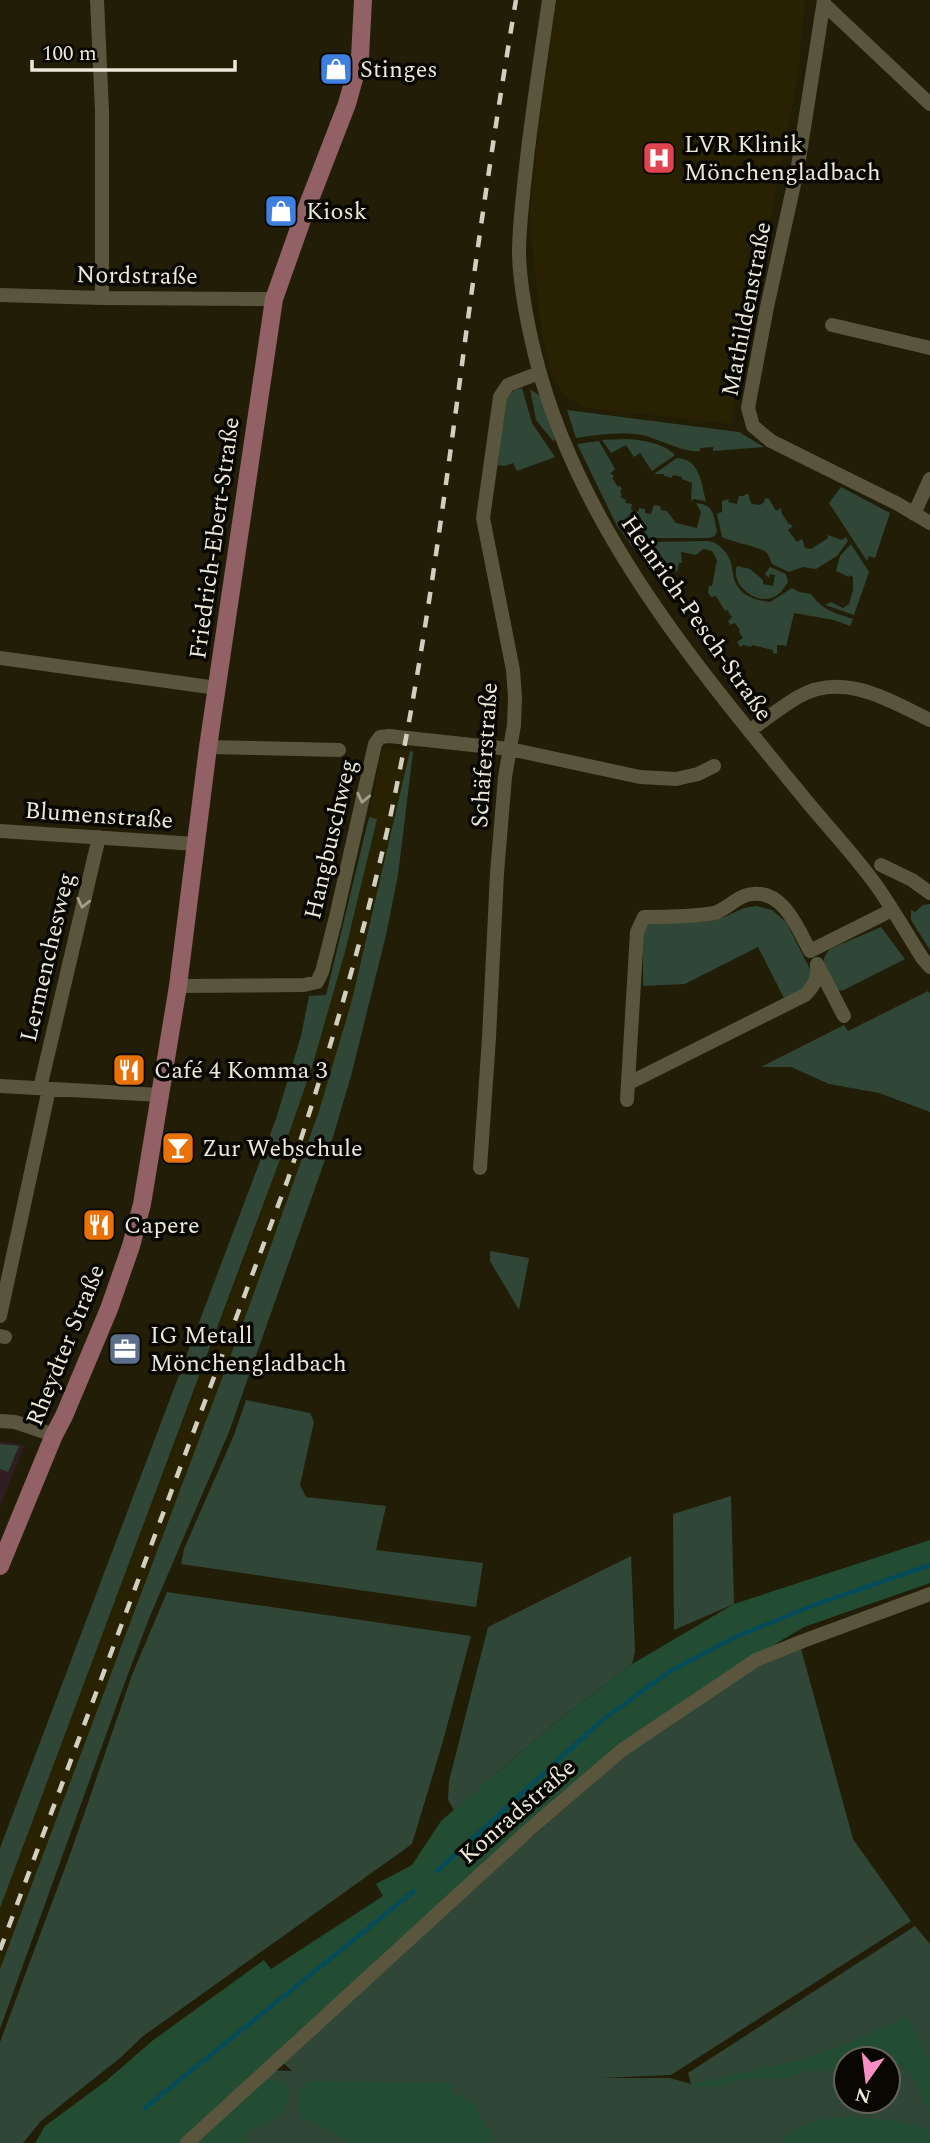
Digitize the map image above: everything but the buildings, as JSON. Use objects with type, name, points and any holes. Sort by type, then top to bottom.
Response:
[{"type":"main road","name":"Friedrich-Ebert-Straße","points":[[160,1095],[178,986],[208,747],[274,299],[347,104],[360,57],[363,0]]},
{"type":"main road","name":"Rheydter Straße","points":[[0,1566],[109,1309],[131,1246],[142,1203],[160,1095]]},
{"type":"street","points":[[97,0],[102,111],[102,298]]},
{"type":"street","name":"Heinrich-Pesch-Straße","points":[[549,0],[530,132],[520,232],[523,291],[539,373],[550,411],[599,519],[637,580],[749,731],[875,884],[922,959],[930,967]]},
{"type":"street","points":[[824,2],[930,104]]},
{"type":"street","name":"Mathildenstraße","points":[[824,2],[798,166],[764,320],[748,408],[753,426],[771,441],[898,504],[930,523]]},
{"type":"street","name":"Nordstraße","points":[[0,295],[274,299]]},
{"type":"street","points":[[832,325],[930,348]]},
{"type":"street","name":"Schäferstraße","points":[[480,1168],[497,873],[505,777],[516,697],[483,518],[500,397],[508,384],[539,373]]},
{"type":"street","points":[[914,514],[930,479]]},
{"type":"street","points":[[0,658],[217,688]]},
{"type":"street","points":[[749,731],[800,696],[836,685],[861,688],[930,720]]},
{"type":"street","name":"Hangbuschweg","points":[[178,986],[304,985],[313,984],[320,978],[375,744],[384,736],[510,749],[648,778],[676,779],[698,774],[714,766]]},
{"type":"street","points":[[208,747],[339,750]]},
{"type":"street","name":"Blumenstraße","points":[[0,831],[196,844]]},
{"type":"street","name":"Lermenchesweg","points":[[0,1316],[44,1089],[99,837]]},
{"type":"street","points":[[881,865],[930,892]]},
{"type":"street","points":[[628,1100],[637,932],[644,917],[717,912],[747,895],[774,898],[788,910],[844,1016]]},
{"type":"street","points":[[810,951],[892,910]]},
{"type":"street","points":[[629,1083],[805,995],[813,987],[818,975],[817,965]]},
{"type":"street","points":[[0,1086],[160,1095]]},
{"type":"street","points":[[0,1421],[15,1422],[54,1435]]},
{"type":"street","name":"Konradstraße","points":[[187,2143],[530,1829],[622,1750],[756,1660],[930,1594]]},
{"type":"shaded area","name":"LVR Klinik Mönchengladbach","points":[[557,0],[805,0],[798,76],[731,424],[587,408],[563,395],[550,368],[542,336],[529,220],[542,95]]},
{"type":"shaded area","points":[[384,748],[410,751],[352,1000],[319,1111],[251,1301],[0,1969],[0,1908],[257,1225],[312,1067],[345,952],[366,865],[376,819],[369,817]]},
{"type":"shaded area","points":[[0,1441],[25,1445],[0,1506]]},
{"type":"green space","points":[[522,388],[532,423],[555,457],[517,471],[513,463],[498,465],[506,403],[511,393]]},
{"type":"green space","points":[[530,389],[540,396],[555,440],[553,441],[536,420]]},
{"type":"green space","points":[[567,410],[739,432],[764,447],[713,451],[713,447],[694,451],[633,434],[576,438]]},
{"type":"green space","points":[[626,439],[659,445],[675,455],[652,471],[640,453],[634,457],[626,445],[611,453],[602,440]]},
{"type":"green space","points":[[599,441],[615,469],[610,474],[622,489],[620,497],[626,500],[625,503],[632,504],[631,510],[638,512],[639,508],[645,509],[645,513],[651,514],[654,505],[660,506],[676,523],[697,528],[701,512],[696,503],[702,504],[712,512],[717,531],[715,536],[650,538],[632,546],[617,526],[577,444]]},
{"type":"green space","points":[[677,458],[685,459],[695,467],[706,501],[691,501],[692,483],[682,477],[654,474]]},
{"type":"green space","points":[[841,487],[890,513],[875,558],[869,556],[867,561],[829,503]]},
{"type":"green space","points":[[746,494],[752,504],[760,505],[765,498],[769,499],[776,511],[781,508],[788,523],[793,526],[788,530],[797,542],[802,539],[805,548],[811,549],[828,538],[828,535],[842,540],[846,537],[848,541],[837,556],[816,569],[803,567],[789,572],[772,564],[764,551],[722,537],[717,514],[722,512],[722,501],[729,499],[728,502],[737,504],[739,496]]},
{"type":"green space","points":[[651,542],[716,543],[725,552],[735,581],[746,595],[770,602],[792,588],[811,594],[824,607],[853,619],[850,626],[834,620],[794,613],[786,647],[777,645],[777,654],[773,653],[773,650],[752,645],[740,647],[737,642],[743,638],[740,630],[735,623],[730,625],[728,621],[732,617],[716,596],[711,597],[708,592],[709,586],[712,586],[717,560],[712,551],[703,549],[696,555],[681,552],[682,563],[679,563],[677,572]]},
{"type":"green space","points":[[851,544],[869,572],[854,615],[825,605],[831,602],[843,608],[849,604],[853,577],[836,571],[840,556]]},
{"type":"green space","points":[[737,566],[750,569],[763,580],[763,584],[773,586],[775,575],[770,574],[769,578],[765,574],[770,567],[786,574],[788,582],[775,597],[758,598],[741,586],[737,579]]},
{"type":"green space","points":[[410,751],[413,752],[398,875],[386,935],[333,1137],[229,1432],[150,1616],[0,2029],[0,1969],[251,1301],[319,1111],[352,1000]]},
{"type":"green space","points":[[369,817],[377,819],[345,952],[312,1067],[278,1165],[0,1908],[0,1848],[276,1119],[301,1036],[309,996],[326,995]]},
{"type":"green space","points":[[930,904],[930,950],[911,920],[911,910],[915,912],[923,905]]},
{"type":"green space","points":[[756,906],[772,910],[786,922],[810,969],[810,985],[785,1000],[758,947],[685,984],[643,986],[643,935],[650,922],[724,917]]},
{"type":"green space","points":[[881,927],[905,959],[844,990],[835,991],[825,970],[826,954],[830,949]]},
{"type":"green space","points":[[928,991],[930,1112],[879,1093],[829,1084],[791,1067],[761,1067],[844,1025],[848,1031]]},
{"type":"green space","points":[[490,1251],[529,1258],[519,1310],[490,1261]]},
{"type":"green space","points":[[246,1400],[310,1413],[314,1422],[300,1485],[306,1497],[386,1506],[376,1550],[483,1563],[476,1607],[181,1564],[184,1549],[234,1435]]},
{"type":"green space","points":[[0,1444],[19,1446],[8,1472],[0,1469]]},
{"type":"green space","points":[[731,1496],[734,1604],[674,1630],[673,1514]]},
{"type":"green space","points":[[930,1540],[930,1583],[804,1627],[710,1683],[663,1715],[181,2143],[35,2143],[45,2126],[106,2081],[152,2041],[264,1960],[271,1969],[383,1896],[376,1884],[412,1865],[441,1821],[551,1726],[632,1664],[734,1604]]},
{"type":"green space","points":[[631,1556],[635,1652],[632,1664],[551,1726],[454,1810],[448,1800],[449,1781],[488,1627]]},
{"type":"green space","points":[[167,1592],[471,1636],[412,1844],[142,2037],[41,2121],[23,2143],[0,2143],[0,2042],[72,1849],[132,1675]]},
{"type":"green space","points":[[800,1645],[853,1839],[911,1921],[671,2075],[601,2078],[670,2078],[691,2084],[688,2073],[915,1926],[930,1944],[930,2143],[193,2143],[268,2070],[292,2071],[278,2058],[657,1728],[746,1671]]},
{"type":"green space","points":[[907,2016],[930,2061],[930,2116],[912,2078],[902,2067],[902,2045],[843,2045]]},
{"type":"green space","points":[[832,2049],[832,2072],[806,2071],[785,2079],[739,2079],[720,2086],[697,2087],[692,2084],[796,2061]]},
{"type":"green space","points":[[261,2080],[285,2081],[288,2100],[281,2113],[250,2131],[245,2143],[196,2143]]},
{"type":"green space","points":[[307,2081],[452,2083],[451,2092],[473,2104],[496,2143],[347,2143],[332,2132],[301,2117],[298,2096]]},
{"type":"green space","points":[[851,2117],[894,2120],[928,2129],[930,2143],[780,2143],[812,2122]]},
{"type":"waterway","points":[[437,1871],[601,1721],[667,1673],[735,1637],[817,1604],[930,1565]]},
{"type":"waterway","points":[[145,2108],[414,1891]]},
{"type":"railway","points":[[0,1950],[288,1179],[330,1045],[368,909],[390,818],[420,660],[485,197],[516,0]]},
{"type":"place","name":"Stinges","points":[[336,69]]},
{"type":"place","name":"LVR Klinik Mönchengladbach","points":[[659,158]]},
{"type":"place","name":"Kiosk","points":[[281,211]]},
{"type":"place","name":"Café 4 Komma 3","points":[[129,1070]]},
{"type":"place","name":"Zur Webschule","points":[[178,1148]]},
{"type":"place","name":"Capere","points":[[99,1225]]},
{"type":"place","name":"IG Metall Mönchengladbach","points":[[125,1349]]}]
